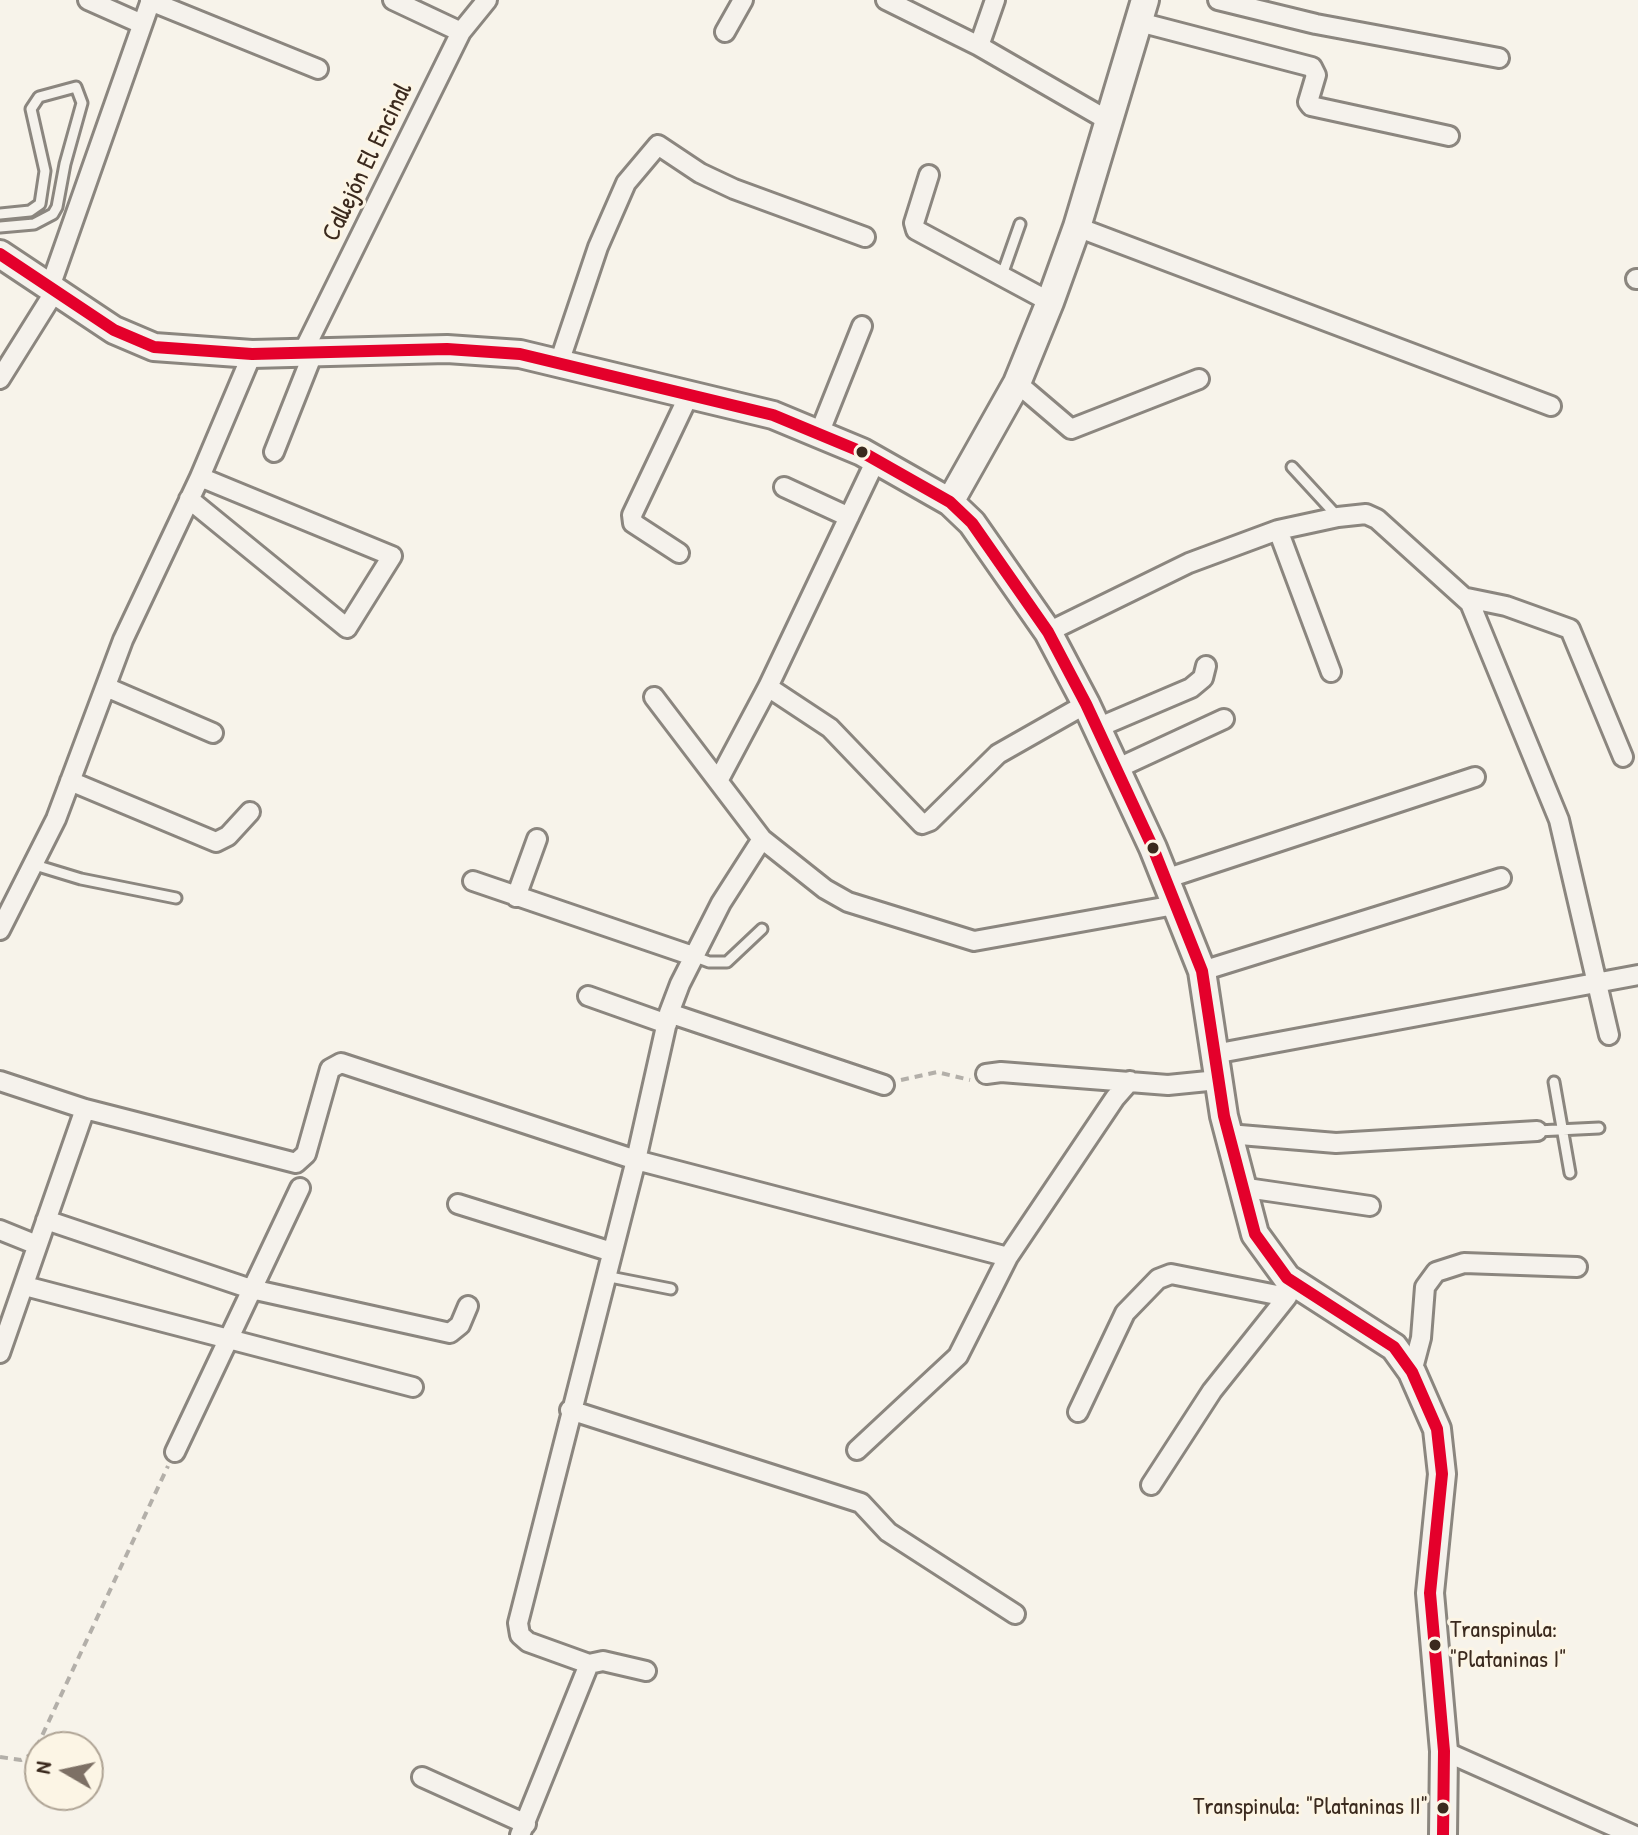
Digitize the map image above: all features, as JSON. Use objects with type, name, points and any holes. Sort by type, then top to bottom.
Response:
[{"type":"street","points":[[88,0],[142,24]]},
{"type":"street","points":[[393,0],[461,32]]},
{"type":"street","name":"Callejón El Encinal","points":[[274,452],[309,352],[461,32],[487,0]]},
{"type":"street","points":[[725,32],[743,0]]},
{"type":"street","points":[[886,0],[979,46],[1109,121]]},
{"type":"street","points":[[979,46],[995,0]]},
{"type":"street","points":[[1218,0],[1316,24],[1499,58]]},
{"type":"street","points":[[0,379],[52,289],[151,1],[318,69]]},
{"type":"street","points":[[950,502],[1017,383],[1050,302],[1077,227],[1142,11],[1312,67],[1316,75],[1308,102],[1311,106],[1449,136]]},
{"type":"street","points":[[559,363],[598,247],[626,183],[658,145],[700,173],[734,189],[865,237]]},
{"type":"street","points":[[929,175],[914,223],[916,230],[1050,302]]},
{"type":"street","points":[[1077,227],[1551,406]]},
{"type":"street","points":[[0,254],[114,330],[154,347],[252,354],[479,350],[520,354],[773,415],[876,460],[950,502],[972,523],[1048,632],[1086,704],[1165,879],[1202,971],[1216,1067],[1240,1187],[1262,1248],[1290,1290]]},
{"type":"street","points":[[819,434],[862,326]]},
{"type":"street","points":[[0,930],[35,865],[123,640],[200,477],[252,354]]},
{"type":"street","points":[[1017,383],[1072,429],[1199,379]]},
{"type":"street","points":[[679,553],[633,523],[632,515],[689,395]]},
{"type":"street","points":[[718,781],[768,687],[876,460]]},
{"type":"street","points":[[189,499],[347,628],[392,556],[200,477]]},
{"type":"street","points":[[784,487],[849,517]]},
{"type":"street","points":[[1048,632],[1189,563],[1278,530],[1338,517],[1366,514],[1377,519],[1467,598],[1559,820],[1609,1035]]},
{"type":"street","points":[[1278,530],[1331,672]]},
{"type":"street","points":[[1467,598],[1520,610],[1570,629],[1623,757]]},
{"type":"street","points":[[1097,728],[1191,688],[1203,678],[1206,666]]},
{"type":"street","points":[[106,687],[213,733]]},
{"type":"street","points":[[768,687],[830,728],[922,824],[930,821],[998,754],[1086,704]]},
{"type":"street","points":[[654,697],[762,839],[825,889],[848,902],[974,941],[1175,905]]},
{"type":"street","points":[[1116,769],[1224,719]]},
{"type":"street","points":[[1165,879],[1475,777]]},
{"type":"street","points":[[70,781],[216,842],[228,836],[250,812]]},
{"type":"street","points":[[516,897],[537,839]]},
{"type":"street","points":[[646,1671],[603,1661],[589,1664],[528,1642],[520,1635],[518,1623],[636,1160],[668,1019],[693,956],[721,903],[762,839]]},
{"type":"street","points":[[1202,971],[1501,878]]},
{"type":"street","points":[[473,881],[693,956]]},
{"type":"street","points":[[986,1074],[1001,1072],[1168,1085],[1216,1067],[1638,975]]},
{"type":"street","points":[[588,996],[884,1085]]},
{"type":"street","points":[[0,1081],[85,1109],[300,1162],[306,1154],[330,1069],[341,1063],[636,1160],[1008,1257]]},
{"type":"street","points":[[857,1450],[958,1356],[1008,1257],[1115,1098],[1130,1081]]},
{"type":"street","points":[[2,1342],[25,1286],[85,1109]]},
{"type":"street","points":[[1228,1134],[1336,1143],[1537,1131]]},
{"type":"street","points":[[1240,1187],[1370,1206]]},
{"type":"street","points":[[175,1452],[300,1188]]},
{"type":"street","points":[[458,1204],[612,1252]]},
{"type":"street","points":[[46,1220],[251,1289],[450,1333],[460,1325],[468,1306]]},
{"type":"street","points":[[0,1230],[37,1245]]},
{"type":"street","points":[[1412,1372],[1421,1338],[1425,1287],[1436,1272],[1464,1263],[1577,1267]]},
{"type":"street","points":[[1078,1412],[1125,1313],[1165,1275],[1290,1290],[1394,1347],[1412,1372],[1430,1410],[1441,1452],[1430,1593],[1444,1751],[1443,1835]]},
{"type":"street","points":[[25,1286],[413,1387]]},
{"type":"street","points":[[1151,1485],[1212,1391],[1290,1290]]},
{"type":"street","points":[[570,1410],[861,1503],[888,1532],[1015,1614]]},
{"type":"street","points":[[422,1777],[523,1830],[589,1664]]},
{"type":"street","points":[[1444,1751],[1633,1835]]},
{"type":"lane","points":[[0,214],[30,211],[40,204],[45,186],[44,163],[31,109],[34,101],[76,87],[82,103],[65,164],[60,198],[53,214],[34,224],[0,227]]},
{"type":"lane","points":[[44,163],[65,164]]},
{"type":"lane","points":[[1002,275],[1020,224]]},
{"type":"lane","points":[[1292,467],[1338,517]]},
{"type":"lane","points":[[35,865],[81,879],[176,898]]},
{"type":"lane","points":[[693,956],[709,962],[727,962],[762,929]]},
{"type":"lane","points":[[1554,1082],[1570,1173]]},
{"type":"lane","points":[[1537,1131],[1599,1128]]},
{"type":"lane","points":[[605,1276],[671,1289]]},
{"type":"path","points":[[884,1085],[926,1072],[967,1080],[986,1074]]},
{"type":"path","points":[[0,1757],[21,1760],[34,1753],[175,1452]]},
{"type":"transit line","points":[[0,254],[114,330],[154,347],[252,354],[447,349],[520,354],[773,415],[862,452],[950,502],[972,523],[1048,632],[1086,704],[1153,848],[1202,971],[1224,1116],[1255,1234],[1287,1278],[1394,1347],[1412,1372],[1437,1429],[1442,1474],[1430,1593],[1444,1751],[1443,1835]]},
{"type":"place","name":"Transpinula: \"Plataninas I\"","points":[[1435,1645]]},
{"type":"place","name":"Transpinula: \"Plataninas II\"","points":[[1443,1808]]}]
